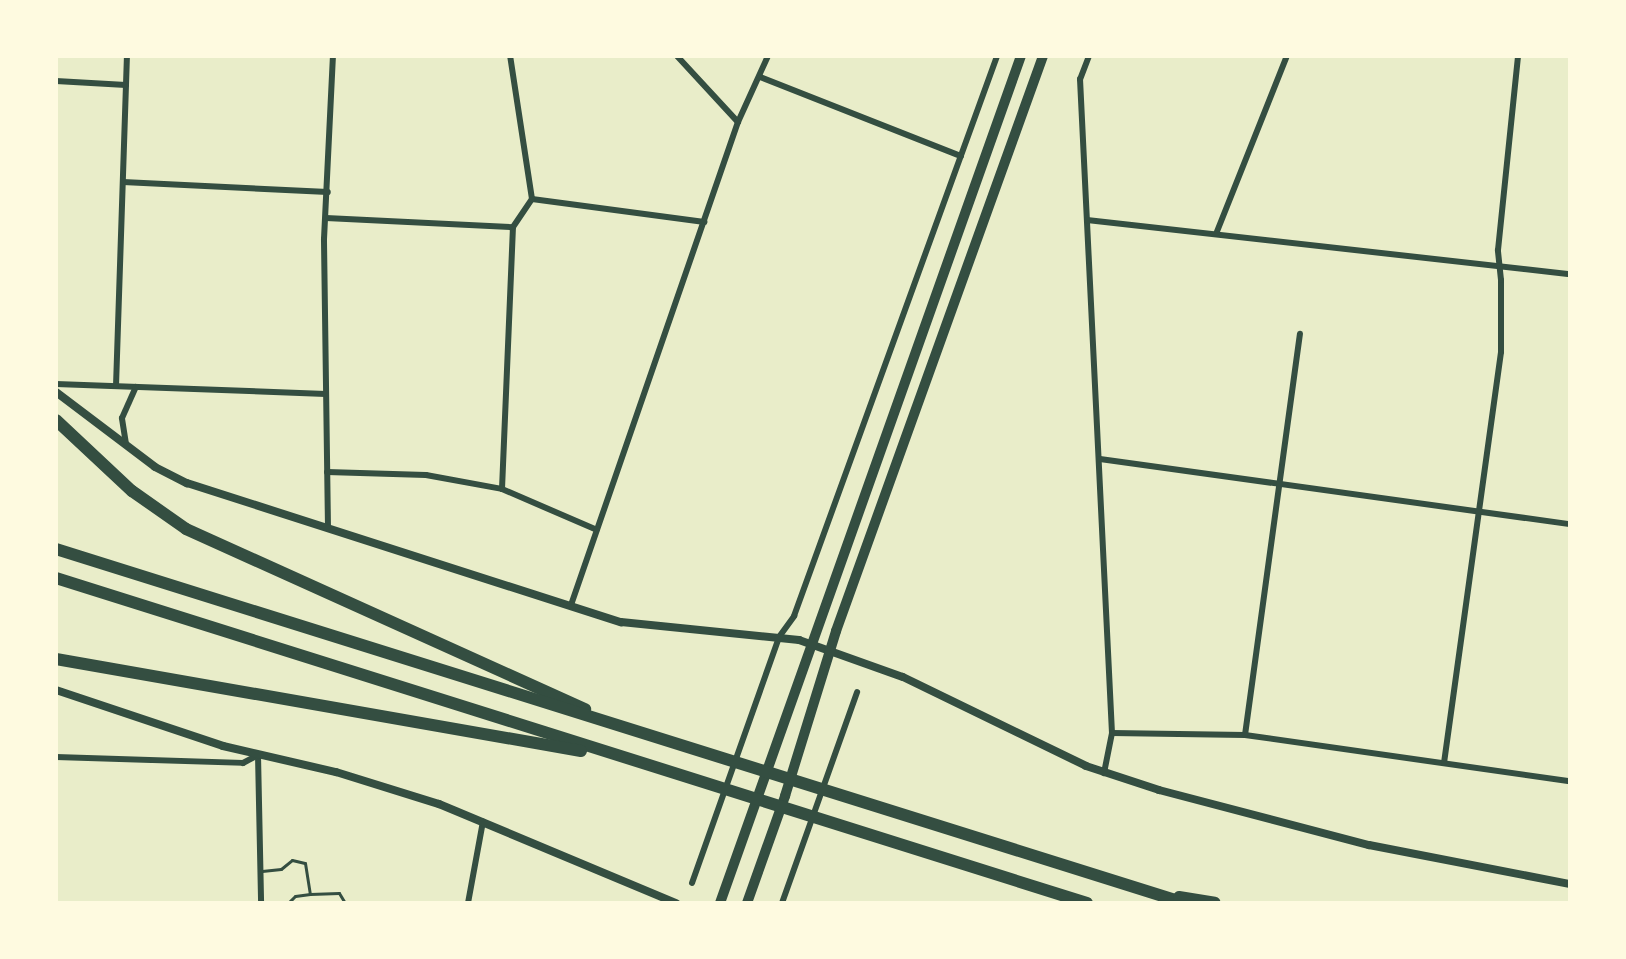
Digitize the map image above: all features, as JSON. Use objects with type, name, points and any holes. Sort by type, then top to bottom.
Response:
[{"type":"highway","points":[[56,420],[132,491],[186,529],[635,732]]},
{"type":"highway","points":[[56,549],[1185,903]]},
{"type":"highway","points":[[56,578],[1087,903]]},
{"type":"highway","points":[[56,659],[634,760]]},
{"type":"highway","points":[[1147,892],[1215,903]]},
{"type":"main road","points":[[720,903],[1021,56]]},
{"type":"main road","points":[[747,903],[831,651],[1043,56]]},
{"type":"street","points":[[116,386],[127,56]]},
{"type":"street","points":[[328,528],[326,218],[333,56]]},
{"type":"street","points":[[502,489],[513,227],[532,199],[510,56]]},
{"type":"street","points":[[677,56],[738,122]]},
{"type":"street","points":[[571,605],[738,122],[768,56]]},
{"type":"street","points":[[692,883],[779,637],[794,616],[997,56]]},
{"type":"street","points":[[1089,56],[1080,79],[1112,733],[1104,773]]},
{"type":"street","points":[[1216,234],[1287,56]]},
{"type":"street","points":[[1444,763],[1501,352],[1498,250],[1518,56]]},
{"type":"street","points":[[760,77],[961,156]]},
{"type":"street","points":[[56,81],[126,85]]},
{"type":"street","points":[[123,182],[328,192]]},
{"type":"street","points":[[532,199],[704,222]]},
{"type":"street","points":[[326,218],[513,227]]},
{"type":"street","points":[[1087,220],[1570,274]]},
{"type":"street","points":[[1245,735],[1300,334]]},
{"type":"street","points":[[56,384],[326,394]]},
{"type":"street","points":[[128,447],[122,418],[136,387]]},
{"type":"street","points":[[56,392],[155,467],[187,483],[646,628],[779,637],[812,644],[903,677],[1057,754],[1104,773],[1379,848],[1570,884]]},
{"type":"street","points":[[1100,459],[1570,524]]},
{"type":"street","points":[[327,472],[426,475],[502,489],[597,530]]},
{"type":"street","points":[[56,690],[258,755],[390,788],[483,821],[676,903]]},
{"type":"street","points":[[782,903],[857,692]]},
{"type":"street","points":[[1112,733],[1245,735],[1570,781]]},
{"type":"street","points":[[56,757],[243,763],[258,755]]},
{"type":"street","points":[[258,755],[261,903]]},
{"type":"street","points":[[468,903],[483,821]]},
{"type":"lane","points":[[258,871],[281,869],[292,860],[301,861],[307,867],[310,894]]},
{"type":"lane","points":[[288,903],[295,896],[339,893],[345,903]]}]
